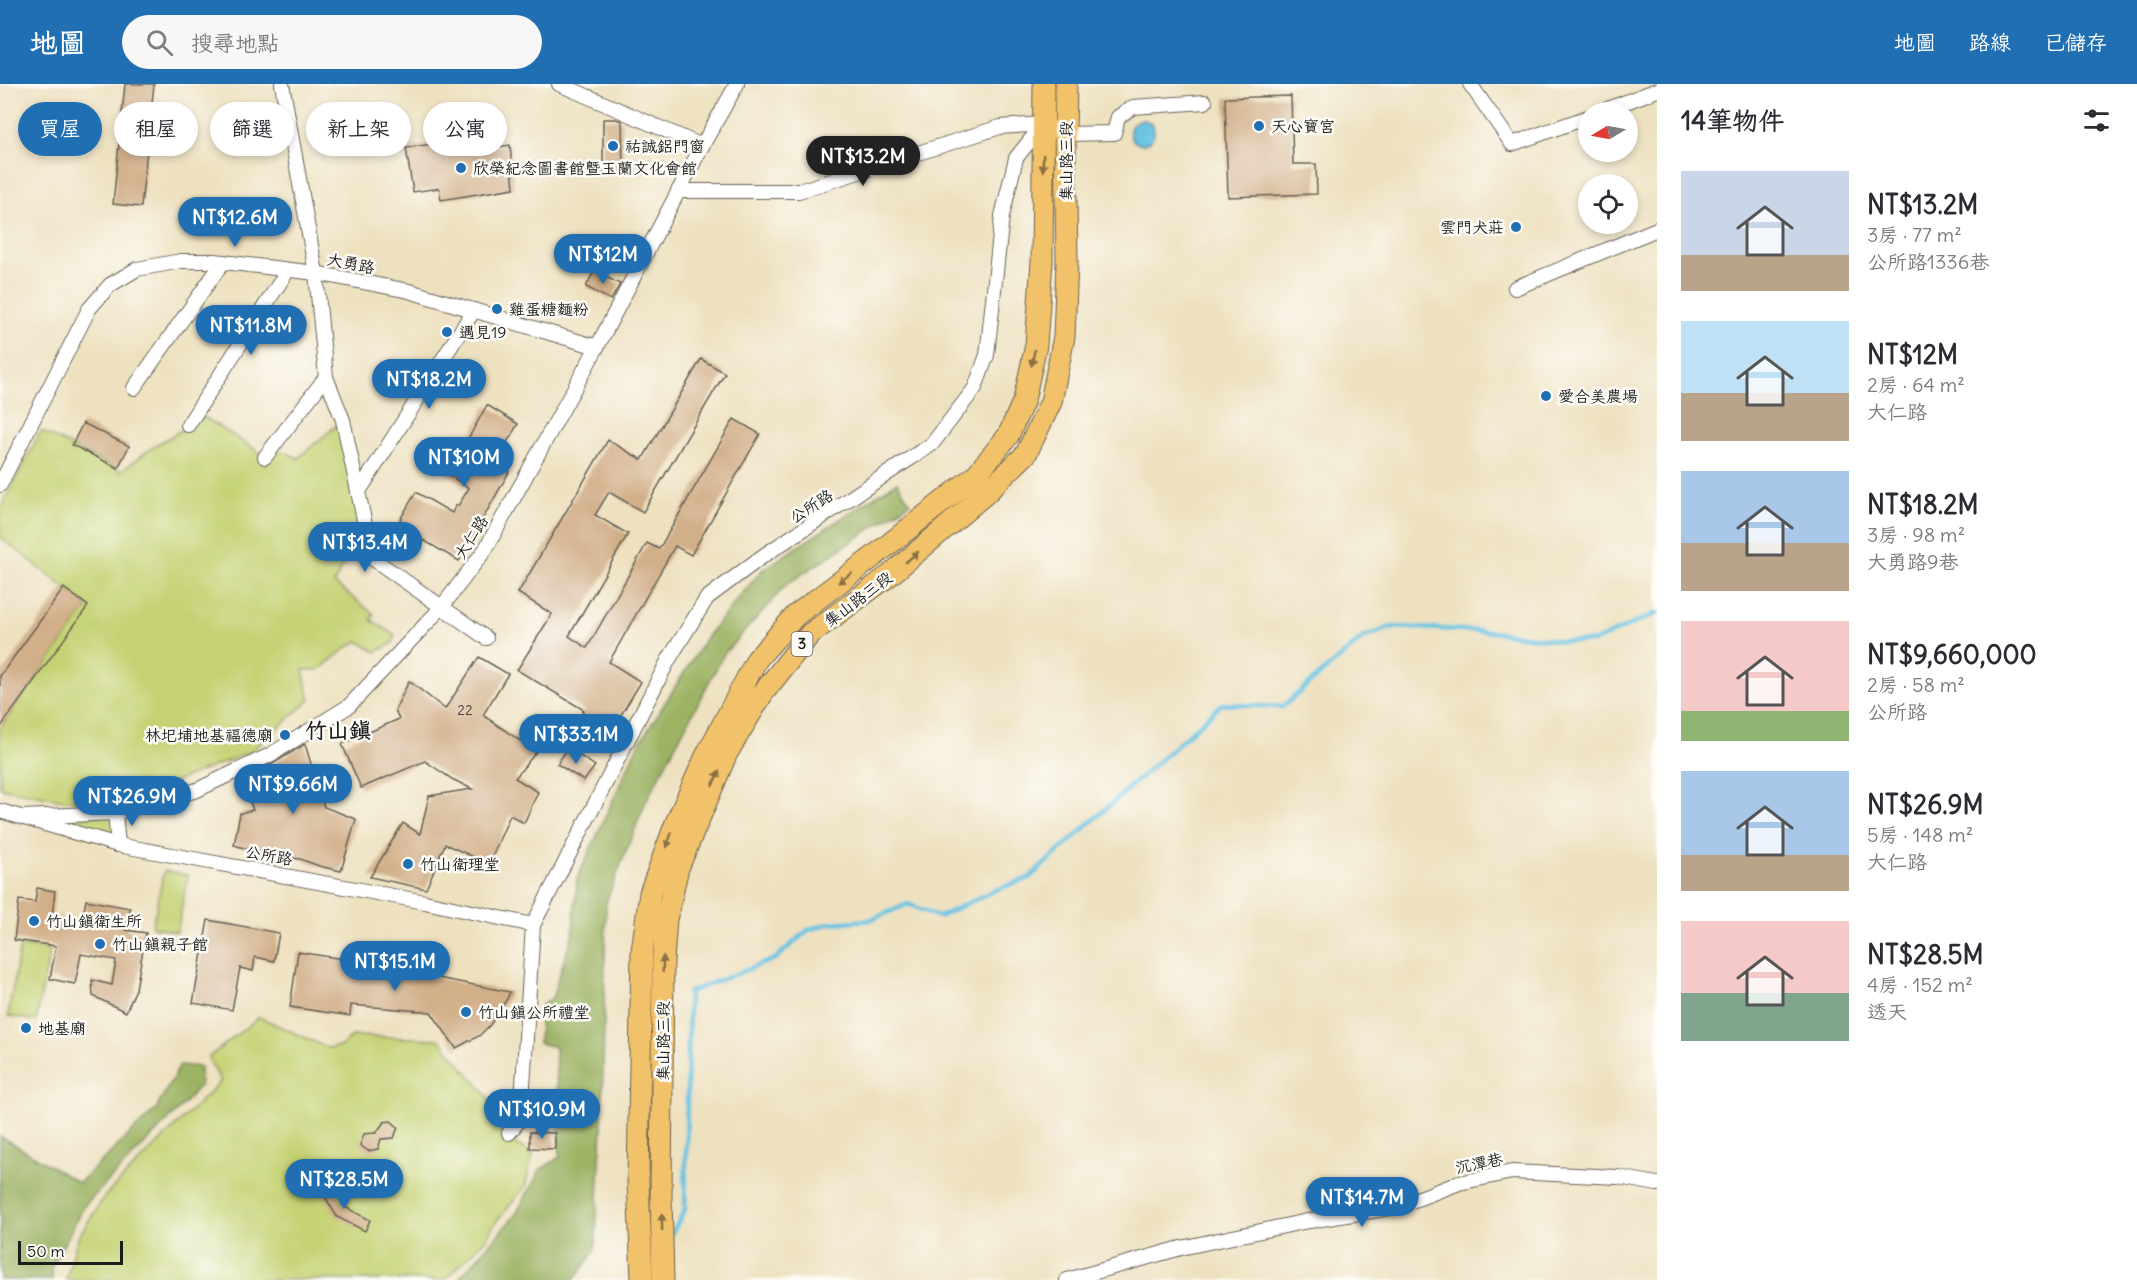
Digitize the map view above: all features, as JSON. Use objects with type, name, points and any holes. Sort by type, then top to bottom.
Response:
[{"type":"main road","name":"集山路三段","points":[[642,1280],[638,1180],[642,951],[650,892],[693,785],[757,659],[796,615],[975,476],[1008,436],[1024,400],[1036,345],[1042,261],[1044,84]]},
{"type":"main road","name":"集山路三段","points":[[663,1280],[661,1196],[663,961],[666,919],[678,868],[727,753],[763,693],[810,634],[890,575],[985,494],[1026,454],[1051,402],[1064,337],[1067,262],[1066,84]]},
{"type":"street","points":[[282,84],[316,273],[326,376],[343,420],[372,558],[486,639]]},
{"type":"street","points":[[559,84],[702,146]]},
{"type":"street","name":"大仁路","points":[[23,817],[115,813],[197,790],[270,755],[349,706],[441,608],[485,550],[597,347],[678,191],[737,84]]},
{"type":"street","points":[[1470,84],[1512,144],[1578,121]]},
{"type":"street","points":[[1626,102],[1657,90]]},
{"type":"street","points":[[678,191],[799,191],[1000,127],[1043,124],[1065,134],[1114,133],[1118,117],[1133,107],[1205,102]]},
{"type":"street","name":"公所路","points":[[509,1133],[521,1118],[533,925],[669,660],[707,598],[763,556],[932,444],[975,388],[987,355],[1002,216],[1016,158],[1043,124]]},
{"type":"street","points":[[1515,288],[1657,229]]},
{"type":"street","name":"大勇路","points":[[0,485],[89,309],[110,285],[137,268],[181,261],[223,262],[316,273],[409,291],[597,347]]},
{"type":"street","points":[[134,388],[223,262]]},
{"type":"street","points":[[188,425],[288,270]]},
{"type":"street","points":[[358,493],[474,310]]},
{"type":"street","points":[[265,457],[326,376]]},
{"type":"street","name":"公所路","points":[[0,811],[118,845],[416,900],[533,925]]},
{"type":"street","points":[[115,813],[118,845]]},
{"type":"street","name":"沉潭巷","points":[[1067,1280],[1181,1248],[1303,1222],[1396,1207],[1459,1184],[1512,1172],[1618,1177],[1657,1184]]},
{"type":"green space","points":[[204,417],[265,456],[278,449],[298,458],[343,420],[365,544],[348,555],[334,583],[374,614],[371,620],[395,635],[393,643],[376,652],[358,641],[319,670],[303,670],[310,700],[250,752],[167,785],[99,802],[64,800],[0,788],[0,728],[88,606],[0,537],[0,509],[41,431],[121,471],[156,445]]},
{"type":"green space","points":[[897,482],[910,503],[787,584],[724,654],[646,801],[606,902],[602,1128],[595,1250],[574,1280],[458,1280],[516,1214],[540,1170],[560,1157],[555,1047],[539,1043],[541,1006],[552,998],[573,933],[577,879],[637,747],[708,635],[762,570]]},
{"type":"green space","points":[[115,813],[118,845],[38,822]]},
{"type":"green space","points":[[164,871],[188,875],[177,932],[152,927]]},
{"type":"green space","points":[[20,945],[50,950],[36,1021],[8,1016]]},
{"type":"green space","points":[[259,1017],[328,1048],[341,1046],[353,1036],[439,1039],[489,1098],[517,1145],[533,1154],[525,1187],[496,1222],[485,1240],[445,1280],[66,1280],[78,1237],[105,1196],[221,1081],[208,1058]]},
{"type":"green space","points":[[180,1065],[200,1067],[200,1085],[84,1206],[52,1266],[52,1280],[0,1280],[0,1136],[79,1183],[156,1109]]},
{"type":"water","points":[[1142,120],[1151,123],[1154,132],[1151,141],[1142,144],[1133,141],[1130,132],[1133,123]]},
{"type":"building","points":[[125,84],[154,84],[152,102],[123,102]]},
{"type":"building","name":"天心寶宮","points":[[1291,96],[1293,164],[1316,164],[1317,194],[1228,197],[1225,98]]},
{"type":"building","name":"祐誠鋁門窗","points":[[603,119],[622,121],[623,174],[603,174]]},
{"type":"building","name":"欣榮紀念圖書館暨玉蘭文化會館","points":[[423,145],[423,156],[507,156],[507,146],[510,145],[514,188],[441,200],[439,188],[413,192],[407,156],[411,156],[411,147]]},
{"type":"building","points":[[118,156],[146,156],[141,207],[113,204]]},
{"type":"building","points":[[594,271],[620,284],[611,300],[586,287]]},
{"type":"building","points":[[701,359],[725,373],[643,512],[609,492],[595,515],[628,534],[569,636],[587,648],[647,543],[659,549],[734,419],[760,434],[691,555],[675,546],[609,662],[641,682],[610,733],[581,715],[584,710],[517,670],[552,614],[518,593],[608,440],[642,460]]},
{"type":"building","points":[[487,405],[518,424],[494,464],[509,472],[459,561],[397,525],[416,492],[452,513],[456,505],[458,506],[469,488],[432,464],[445,446],[459,455]]},
{"type":"building","points":[[83,423],[129,446],[118,468],[72,445]]},
{"type":"building","points":[[64,588],[88,606],[0,728],[0,676]]},
{"type":"building","points":[[479,657],[508,674],[483,715],[536,752],[515,778],[538,792],[524,823],[510,815],[489,864],[445,844],[426,889],[370,877],[403,823],[420,834],[429,796],[472,789],[425,761],[361,788],[342,744],[399,719],[395,710],[409,681],[445,709]]},
{"type":"building","points":[[305,744],[324,807],[356,819],[341,871],[300,859],[270,856],[234,845],[240,813],[253,810],[241,779]]},
{"type":"building","points":[[568,748],[595,766],[584,781],[557,764]]},
{"type":"building","points":[[37,888],[55,891],[52,916],[82,921],[86,900],[130,908],[126,930],[146,933],[136,989],[126,1012],[93,996],[92,980],[112,985],[116,960],[81,954],[75,984],[50,979],[56,946],[14,940],[19,900],[35,902]]},
{"type":"building","points":[[208,920],[279,933],[274,961],[255,957],[253,971],[240,968],[232,1010],[193,1003]]},
{"type":"building","points":[[298,952],[376,964],[378,952],[432,960],[428,976],[510,992],[490,1025],[479,1036],[456,1048],[431,1012],[351,1005],[350,1016],[290,1007]]},
{"type":"building","points":[[391,1121],[398,1127],[394,1138],[381,1139],[378,1149],[368,1151],[360,1145],[364,1134],[376,1133],[384,1122]]},
{"type":"building","points":[[530,1132],[555,1133],[555,1149],[530,1148]]},
{"type":"building","points":[[331,1184],[345,1207],[370,1220],[365,1231],[337,1217],[321,1190]]},
{"type":"waterway","points":[[670,1237],[685,1210],[689,992],[775,959],[808,930],[831,923],[870,920],[908,904],[939,917],[995,890],[1029,878],[1222,704],[1282,707],[1364,637],[1393,627],[1485,631],[1561,641],[1593,642],[1657,613]]},
{"type":"place","name":"天心寶宮","points":[[1259,126]]},
{"type":"place","name":"祐誠鋁門窗","points":[[613,146]]},
{"type":"place","name":"欣榮紀念圖書館暨玉蘭文化會館","points":[[461,168]]},
{"type":"place","name":"雲門犬莊","points":[[1516,227]]},
{"type":"place","name":"雞蛋糖麵粉","points":[[497,309]]},
{"type":"place","name":"遇見19","points":[[447,332]]},
{"type":"place","name":"愛合美農場","points":[[1546,396]]},
{"type":"place","name":"林圯埔地基福德廟","points":[[285,735]]},
{"type":"place","name":"竹山衛理堂","points":[[408,864]]},
{"type":"place","name":"竹山鎮衛生所","points":[[34,921]]},
{"type":"place","name":"竹山鎮親子館","points":[[100,944]]},
{"type":"place","name":"竹山鎮公所禮堂","points":[[466,1012]]},
{"type":"place","name":"地基廟","points":[[26,1028]]},
{"type":"district","name":"竹山鎮","points":[[338,730]]}]
